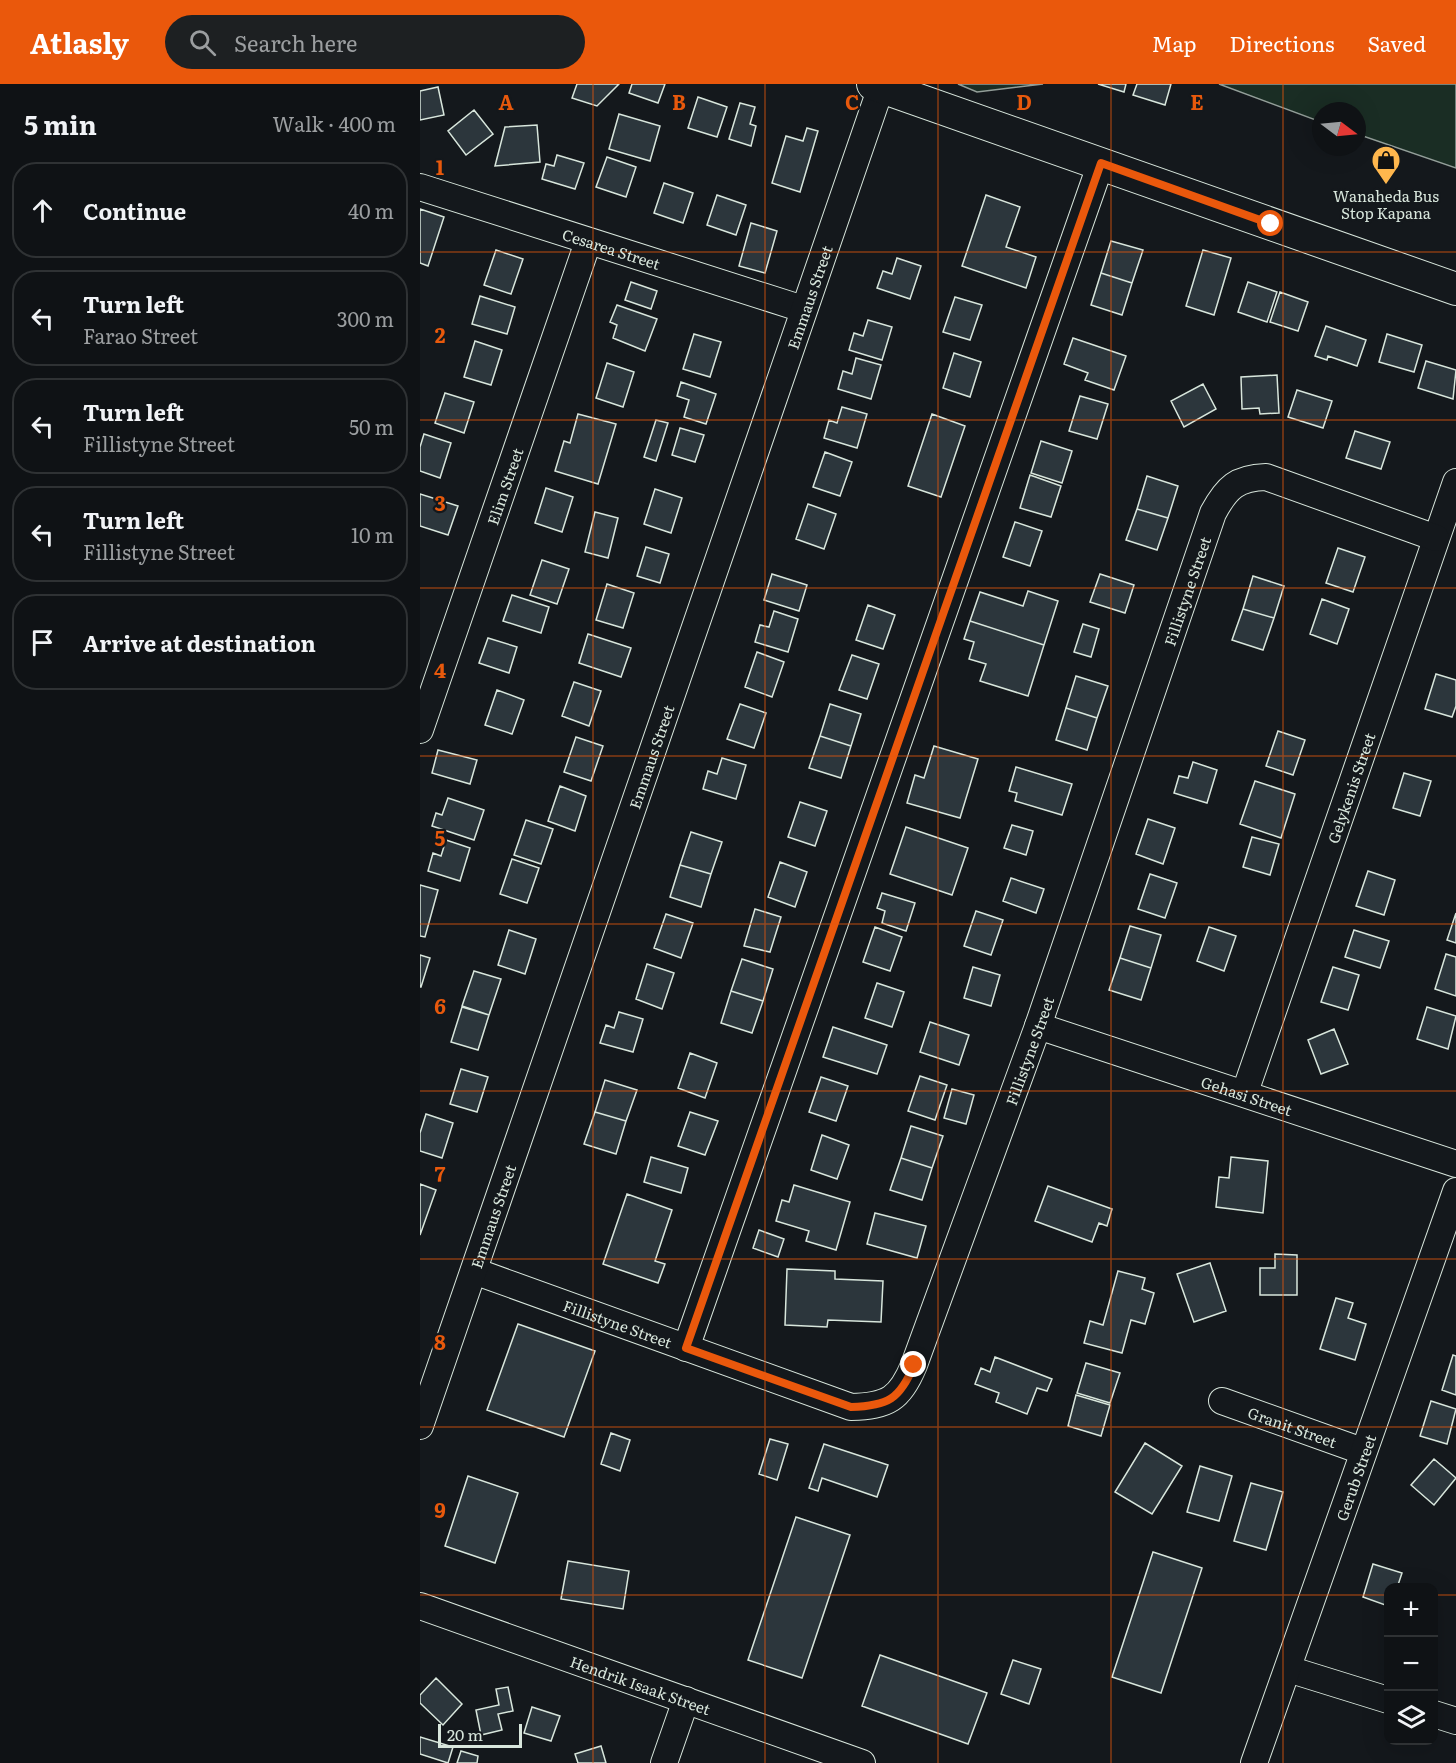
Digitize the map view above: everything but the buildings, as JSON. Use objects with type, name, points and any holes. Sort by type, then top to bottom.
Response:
[{"type":"street","points":[[877,85],[1456,289]]},
{"type":"street","name":"Emmaus Street","points":[[420,1426],[803,309],[877,85]]},
{"type":"street","points":[[686,1348],[1101,163]]},
{"type":"street","name":"Cesarea Street","points":[[420,187],[803,309]]},
{"type":"street","name":"Elim Street","points":[[420,730],[588,242]]},
{"type":"street","name":"Fillistyne Street","points":[[474,1271],[851,1407],[874,1407],[892,1399],[907,1383],[914,1365],[1038,1026],[1213,513],[1222,497],[1233,486],[1247,478],[1266,477],[1436,538]]},
{"type":"street","name":"Gelykenis Street","points":[[1245,1092],[1456,482]]},
{"type":"street","name":"Gehasi Street","points":[[1038,1026],[1245,1092],[1456,1164]]},
{"type":"street","name":"Gerub Street","points":[[1254,1763],[1362,1451],[1456,1191]]},
{"type":"street","name":"Granit Street","points":[[1222,1401],[1362,1451]]},
{"type":"street","name":"Hendrik Isaak Street","points":[[420,1606],[862,1763]]},
{"type":"street","points":[[1288,1669],[1384,1698]]},
{"type":"street","points":[[664,1763],[686,1700]]},
{"type":"street","points":[[1438,1715],[1456,1721]]},
{"type":"green space","points":[[958,84],[1043,84],[977,92]]},
{"type":"green space","points":[[1219,84],[1456,84],[1456,168],[1366,137],[1366,102],[1312,102],[1312,119]]},
{"type":"place","name":"Wanaheda Bus Stop Kapana","points":[[1386,186]]},
{"type":"route","points":[[914,1365],[907,1383],[892,1399],[874,1407],[851,1407],[686,1348],[1101,163],[1271,224]]}]
